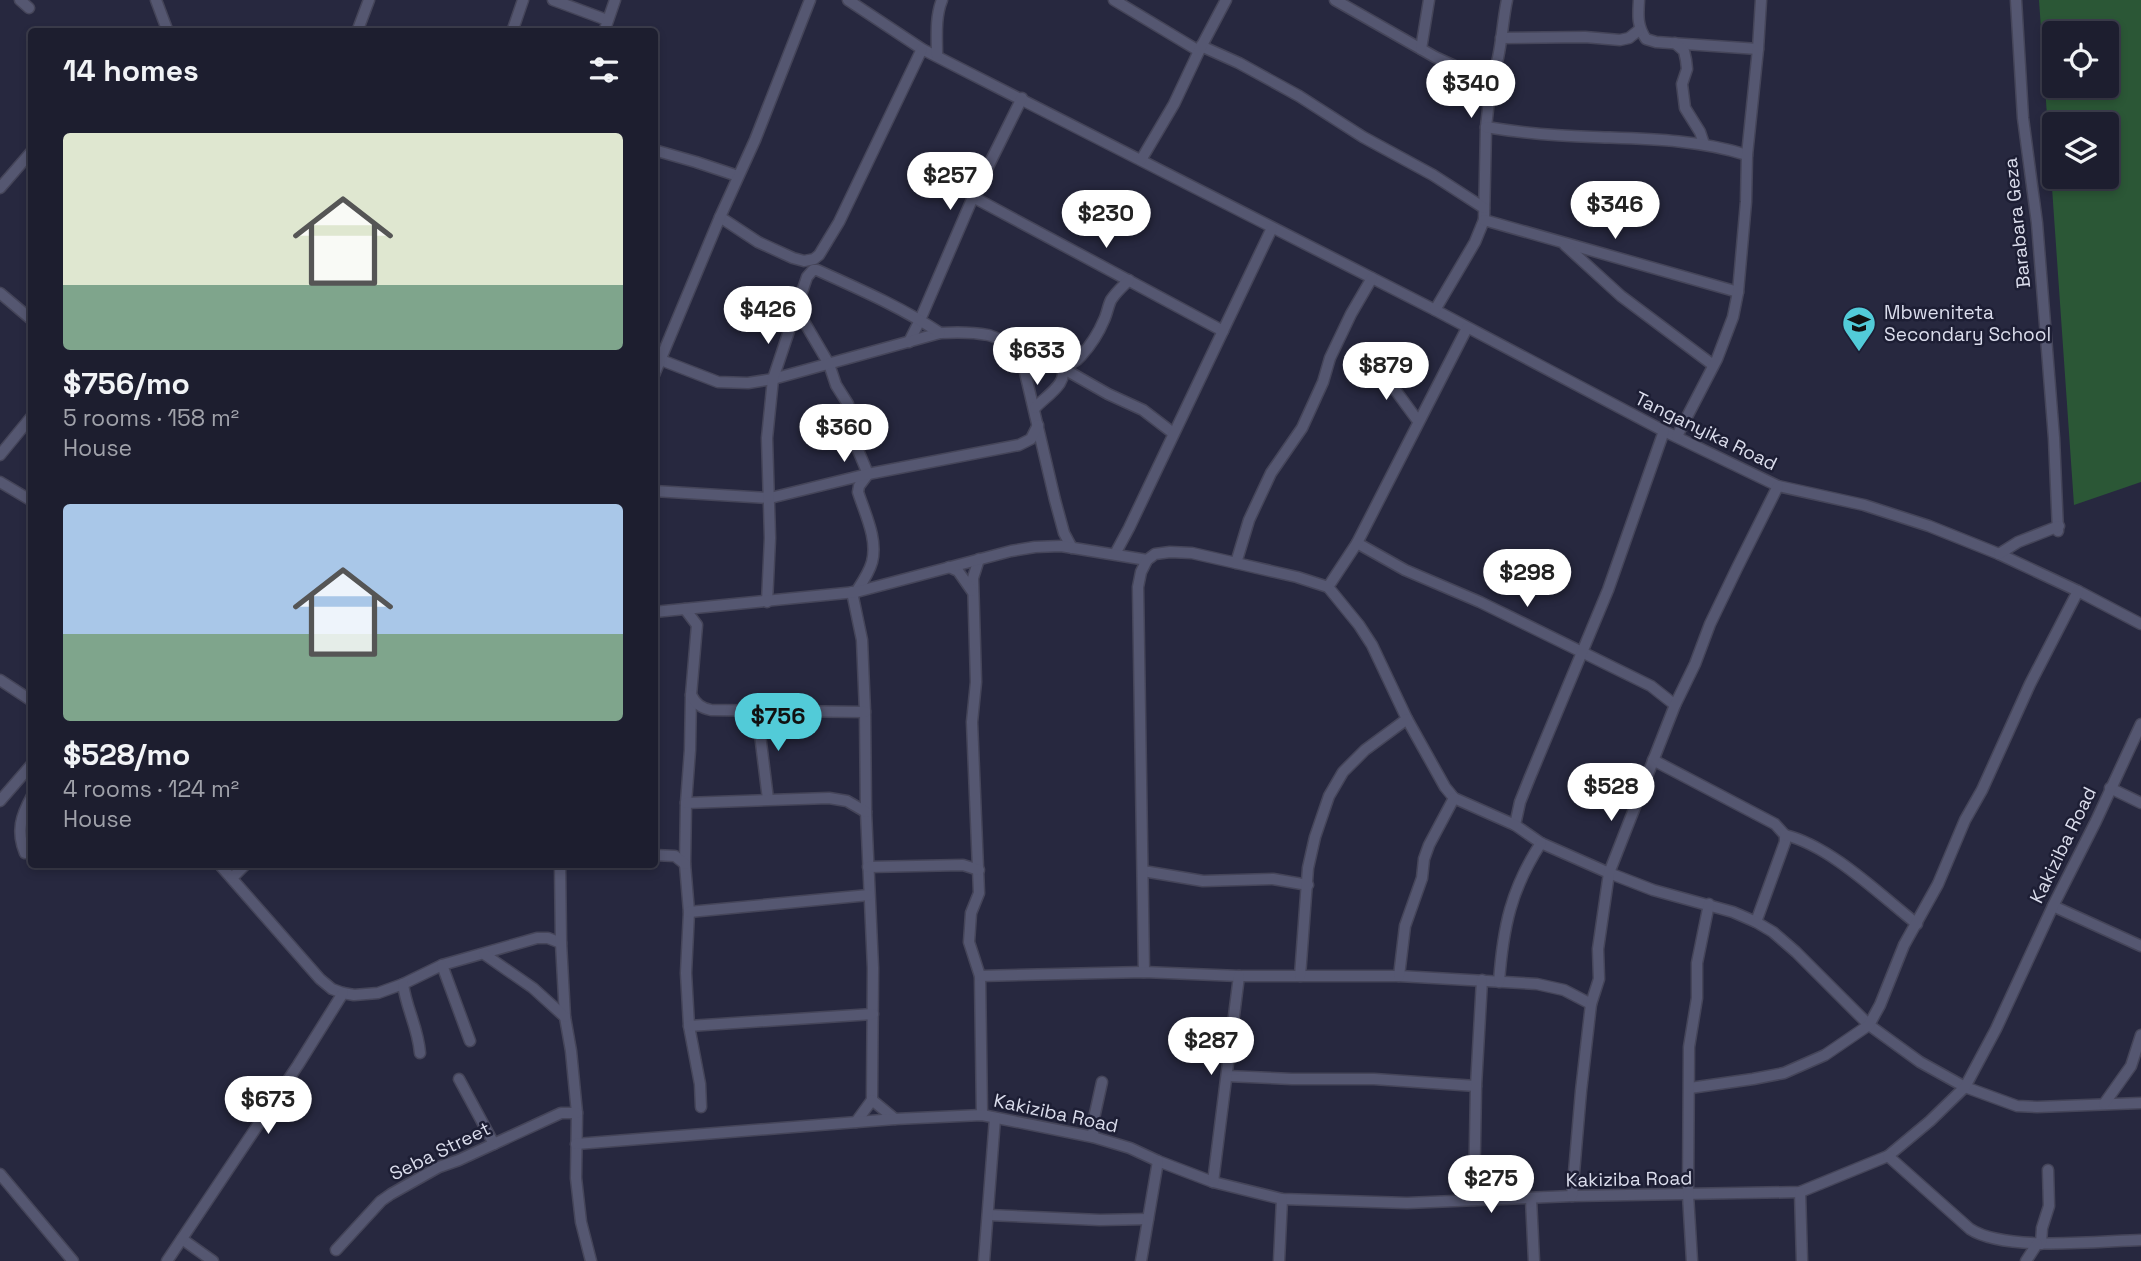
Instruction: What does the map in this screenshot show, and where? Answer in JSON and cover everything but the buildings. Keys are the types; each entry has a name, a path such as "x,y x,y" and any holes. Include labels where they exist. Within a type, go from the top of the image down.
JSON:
{"street":[{"path":"20,0 29,8"},
{"path":"156,0 166,28"},
{"path":"358,28 369,0"},
{"path":"513,28 523,0"},
{"path":"553,0 607,20"},
{"path":"605,28 615,0"},
{"path":"658,368 755,140 810,0"},
{"name":"Tanganyika Road","path":"848,0 922,49 1435,310 1664,431 1778,486 1864,505 1929,526 2000,554 2141,624"},
{"path":"937,56 937,32 942,0"},
{"path":"1114,0 1200,48 1239,63 1299,96 1484,208"},
{"path":"1141,160 1174,104 1226,0"},
{"path":"1335,0 1489,84"},
{"path":"1421,49 1429,0"},
{"path":"1435,310 1475,242 1484,220 1489,84 1498,60 1507,0"},
{"path":"1639,0 1639,30 1646,39 1758,49"},
{"path":"1677,436 1724,342 1738,292 1760,0"},
{"name":"Barabara Geza","path":"2000,554 2018,542 2059,529 2036,223 2023,118 2016,0"},
{"path":"1501,38 1585,37 1620,40 1629,38 1639,30"},
{"path":"1674,43 1684,51 1686,61 1687,69 1682,83 1685,108 1704,144"},
{"path":"720,217 758,243 793,258 804,261 819,255 839,222 922,49"},
{"path":"909,342 973,197 1022,99"},
{"path":"1486,127 1528,134 1653,138 1704,144 1747,155"},
{"path":"658,151 738,176"},
{"path":"0,188 28,157"},
{"path":"973,197 1223,331"},
{"path":"1484,220 1738,292"},
{"path":"1115,554 1272,228"},
{"path":"1561,242 1621,296 1713,365"},
{"path":"767,602 770,538 767,438 773,379 807,277 813,270 817,270 940,332"},
{"path":"1236,563 1249,520 1271,473 1302,428 1323,383 1330,358 1372,278"},
{"path":"1062,367 1080,359 1105,319 1111,300 1129,280"},
{"path":"0,293 28,317"},
{"path":"796,309 848,404 855,443 868,474"},
{"path":"1328,587 1357,543 1467,328"},
{"path":"662,360 718,382 748,383 829,365 940,332 989,335 1004,340 1020,351 1062,367 1108,394 1143,410 1173,433"},
{"path":"1020,351 1064,533 1072,548"},
{"path":"1035,408 1051,395 1063,377 1062,367"},
{"path":"1389,369 1396,391 1418,421"},
{"path":"0,455 28,421"},
{"path":"658,492 769,498 868,474 1018,445 1031,439 1038,425"},
{"path":"1515,825 1520,802 1608,590 1664,431"},
{"path":"1018,445 1033,449 1046,458"},
{"path":"856,1122 872,1100 873,968 866,812 866,712 862,640 854,592 868,572 874,550 859,492 859,486 868,474"},
{"path":"0,482 28,499"},
{"path":"1572,1196 1591,1004 1599,979 1598,949 1609,873 1710,624 1778,486"},
{"path":"1357,543 1419,577 1480,603 1651,686 1675,705"},
{"path":"658,612 854,592 1035,547 1072,548 1147,560"},
{"path":"1144,972 1138,587 1147,560 1155,554 1181,553 1297,577 1328,587 1373,645 1406,719 1454,798 1515,825 1541,843 1609,873 1653,890 1709,904 1756,922 1796,951 1869,1025 1920,1062 1965,1087 2017,1106 2141,1103"},
{"path":"979,559 972,593 976,682 972,722 979,893 971,913 969,942 980,976 982,1115"},
{"path":"949,567 958,571 972,593"},
{"path":"1690,1088 1784,1073 1825,1055 1869,1025 1904,945 1938,884 1965,820 2078,591"},
{"path":"701,1107 700,1084 689,1026 686,973 689,912 685,864 691,695 697,625 705,607"},
{"path":"685,609 697,625"},
{"path":"0,680 28,698"},
{"path":"691,695 695,703 702,708 866,712"},
{"path":"757,710 768,799"},
{"path":"1300,976 1308,868 1315,837 1334,788 1343,772 1365,750 1406,719"},
{"name":"Kakiziba Road","path":"576,1144 895,1119 982,1115 1093,1137 1130,1148 1213,1182 1282,1199 1408,1203 1572,1196 1800,1192 1888,1156 1965,1087 1996,1029 2141,724"},
{"path":"1653,760 1775,824 1785,835 1810,844 1837,860 1917,924"},
{"path":"0,801 28,769"},
{"path":"2110,788 2141,803"},
{"path":"686,803 829,798 848,800 866,812"},
{"path":"1399,976 1405,926 1422,877 1424,859 1454,798"},
{"path":"25,853 19,839 21,815 28,803"},
{"path":"1756,922 1785,842 1785,835"},
{"path":"1499,982 1503,936 1512,900 1528,863 1541,843"},
{"path":"658,855 675,856 685,864"},
{"path":"868,867 962,865 979,870"},
{"path":"223,868 320,979 342,993 378,993 442,965 537,938 561,943"},
{"path":"232,878 242,868"},
{"path":"561,868 565,1017 577,1113 576,1178 581,1222 590,1261"},
{"path":"1143,872 1203,881 1273,879 1308,885"},
{"path":"689,912 869,895"},
{"path":"1692,1261 1688,1195 1689,1047 1696,998 1697,963 1709,904"},
{"path":"2053,906 2141,946"},
{"path":"484,954 533,988 565,1017"},
{"path":"442,965 470,1041"},
{"path":"980,976 1144,972 1239,976 1399,976 1536,984 1564,990 1591,1004"},
{"path":"1213,1182 1239,976"},
{"path":"1474,1200 1476,1086 1482,981"},
{"path":"403,984 419,1034 420,1054"},
{"path":"167,1261 298,1065 342,993"},
{"path":"689,1026 873,1014"},
{"path":"2104,1104 2131,1066 2141,1034"},
{"path":"1227,1076 1374,1079 1476,1086"},
{"path":"459,1079 494,1144"},
{"path":"1093,1137 1102,1082"},
{"path":"872,1100 895,1119"},
{"name":"Seba Street","path":"336,1250 381,1201 439,1167 561,1113 577,1113"},
{"path":"984,1261 995,1118"},
{"path":"1888,1156 1974,1232 1985,1236 2039,1244 2141,1240"},
{"path":"1142,1261 1158,1161"},
{"path":"2026,1261 2039,1244 2049,1206 2048,1170"},
{"path":"0,1174 73,1261"},
{"path":"1800,1192 1802,1261"},
{"path":"1279,1261 1282,1199"},
{"path":"1531,1199 1534,1261"},
{"path":"988,1216 1148,1219"},
{"path":"183,1239 213,1261"}],"green space":[{"path":"2039,0 2141,0 2141,482 2074,505 2052,189 2119,189 2119,112 2047,112 2046,98 2119,98 2119,21 2042,21 2042,43"}],"place":[{"name":"Mbweniteta Secondary School","path":"1859,353"}]}
